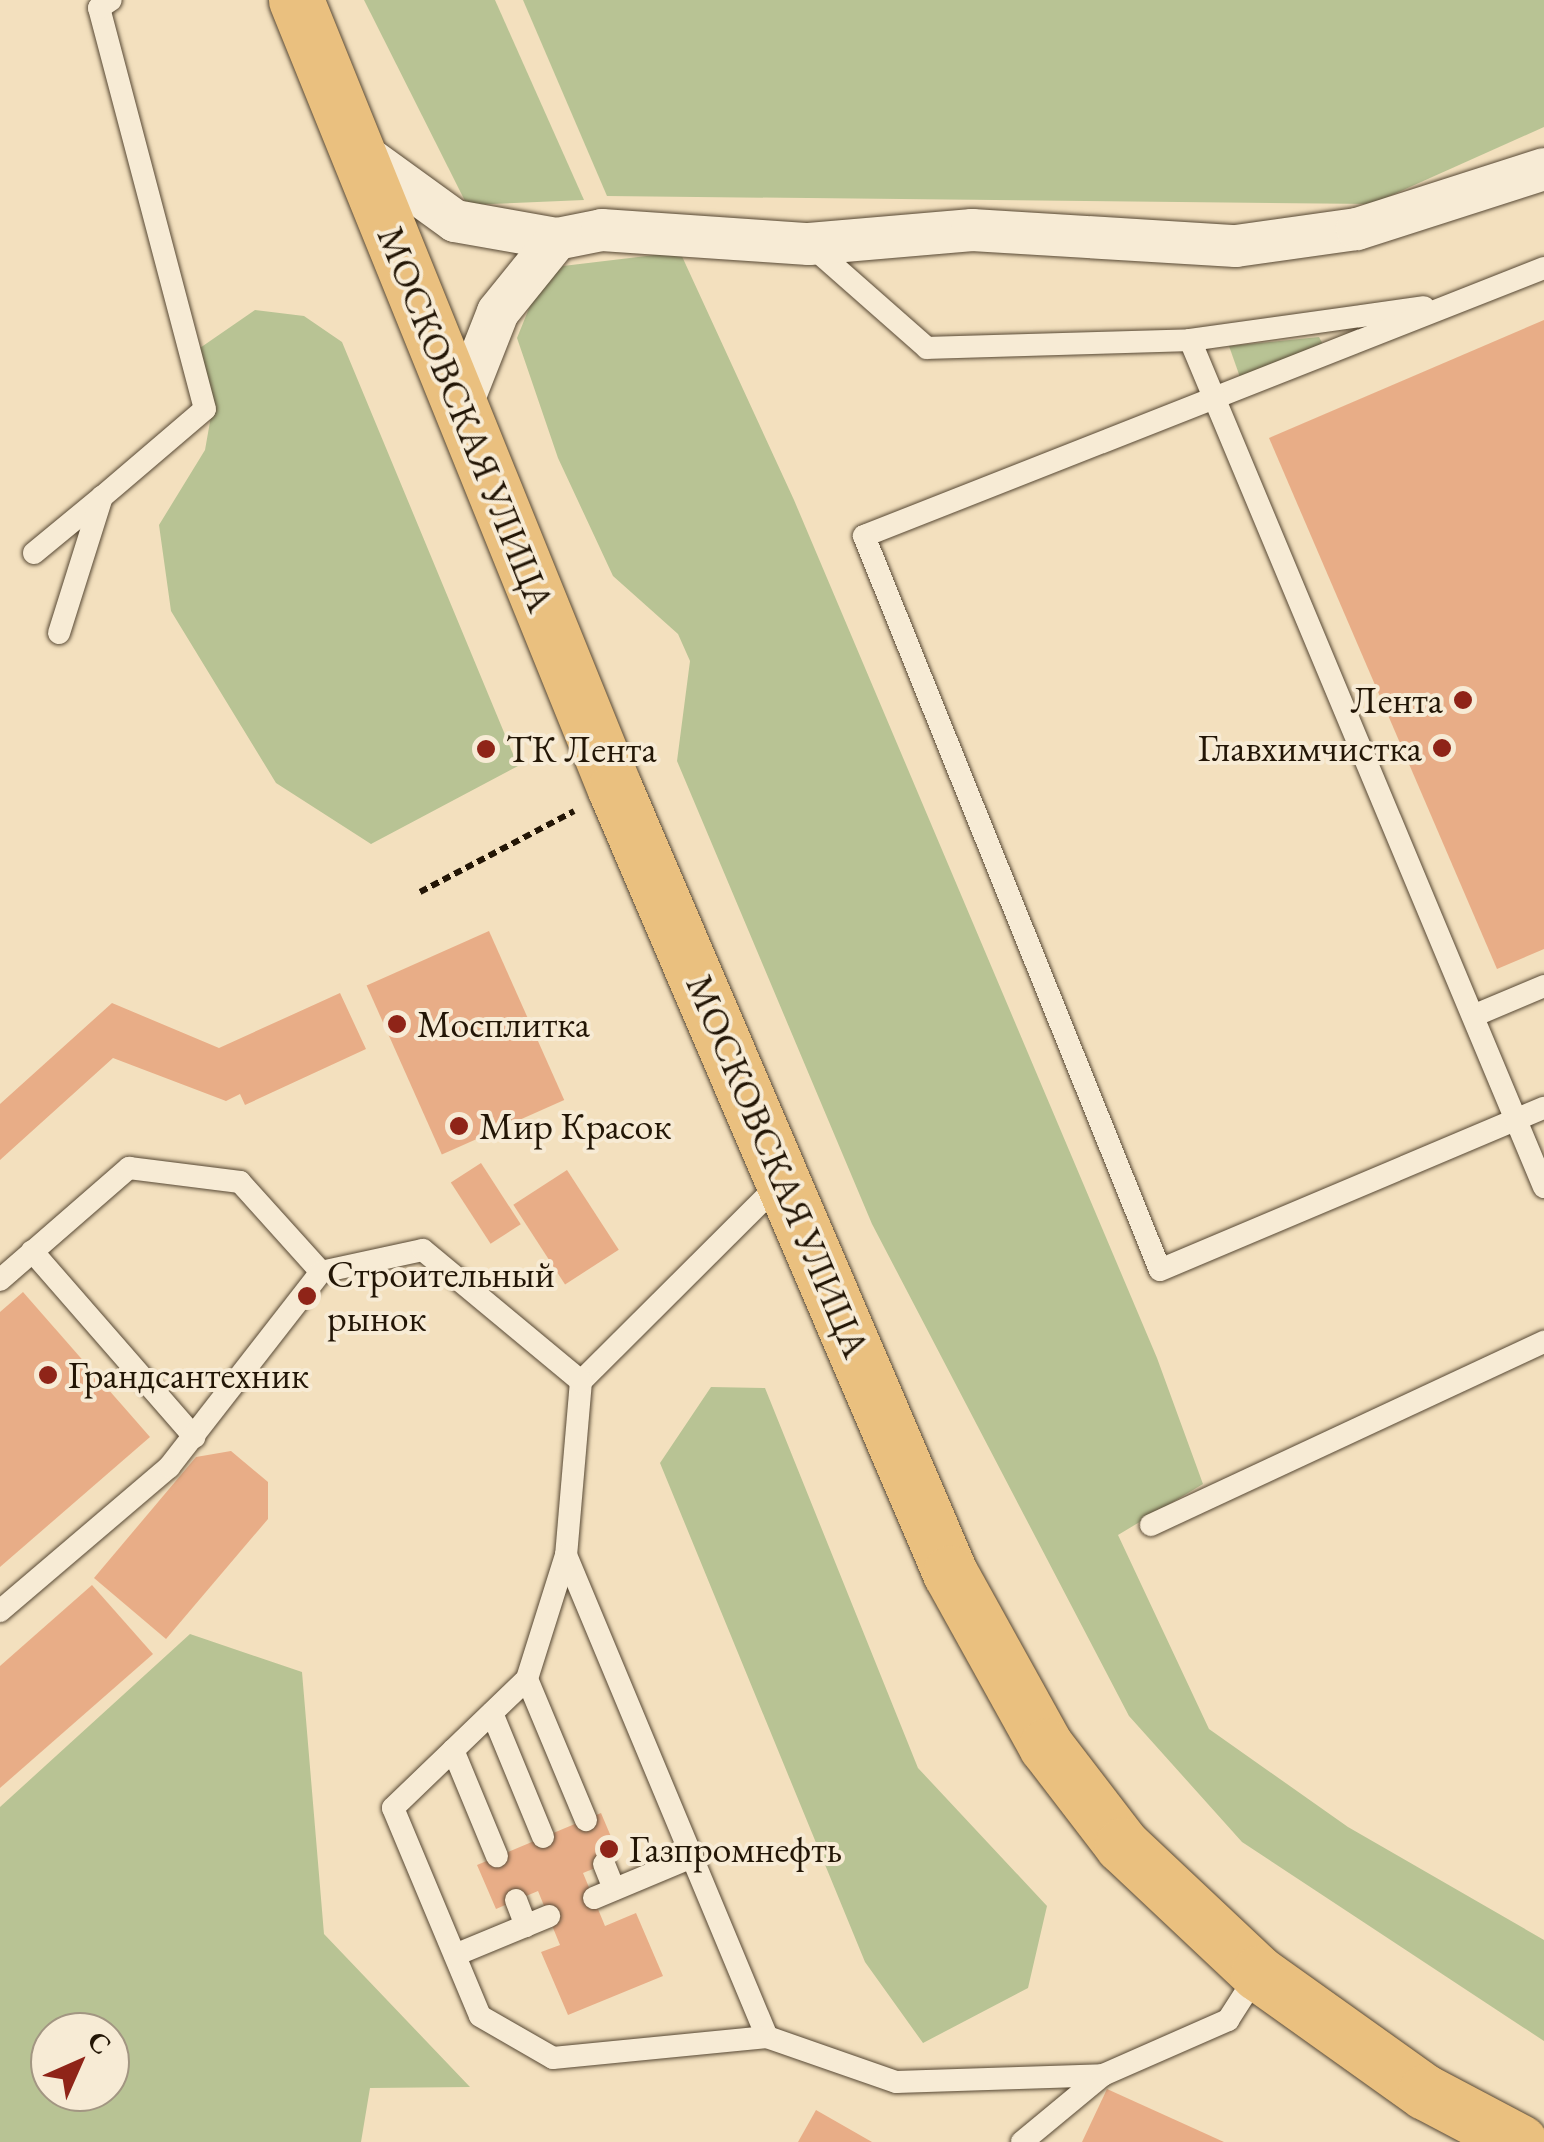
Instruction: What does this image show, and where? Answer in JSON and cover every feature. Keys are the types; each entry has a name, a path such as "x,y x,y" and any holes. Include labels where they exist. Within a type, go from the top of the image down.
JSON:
{"main road":[{"name":"МОСКОВСКАЯ УЛИЦА","path":"296,0 615,789 786,1178 950,1573 1046,1746 1122,1845 1258,1973 1426,2092 1520,2142"}],"street":[{"path":"356,150 454,221 558,238 602,230 809,244 972,230 1236,246 1358,229 1544,169"},
{"path":"460,406 498,312 558,238"}],"lane":[{"path":"34,553 205,409 99,3"},
{"path":"809,244 927,348 1190,340 1463,301"},
{"path":"1544,268 864,536 1160,1270 1544,1108"},
{"path":"1190,340 1544,1187"},
{"path":"59,633 102,497"},
{"path":"1473,1016 1544,986"},
{"path":"0,1280 129,1168 240,1182 322,1272"},
{"path":"786,1178 581,1381 566,1554 526,1679 394,1808 480,2016 553,2058 767,2037 896,2082 1103,2074"},
{"path":"0,1611 194,1437 322,1272 423,1250 581,1381"},
{"path":"32,1251 194,1437"},
{"path":"1151,1525 1544,1342"},
{"path":"566,1554 767,2037"},
{"path":"526,1679 586,1820"},
{"path":"492,1713 543,1837"},
{"path":"454,1750 497,1856"},
{"path":"604,1864 604,1894 692,1858"},
{"path":"516,1900 526,1926"},
{"path":"455,1956 549,1916"},
{"path":"1022,2142 1103,2074 1228,2020 1258,1973"}],"path":[{"path":"420,892 615,789"}],"green space":[{"path":"364,0 495,0 584,200 467,205"},
{"path":"523,0 1544,0 1544,127 1372,204 607,196"},
{"path":"680,252 794,500 1157,1358 1203,1484 1118,1535 1209,1729 1348,1827 1544,1940 1544,2041 1242,1842 1129,1716 872,1224 677,761 690,661 678,634 613,576 558,458 517,338 534,296 563,266"},
{"path":"255,310 304,316 342,342 518,766 371,844 276,783 171,611 159,525 205,450 211,416 197,350"},
{"path":"1319,337 1325,348 1241,380 1229,346"},
{"path":"711,1387 765,1388 918,1768 1047,1906 1028,1988 923,2043 865,1962 660,1463"},
{"path":"190,1634 302,1672 324,1934 470,2087 370,2088 361,2142 0,2142 0,1807"}],"building":[{"name":"Лента","path":"1544,320 1544,949 1497,969 1269,438"},
{"path":"489,931 564,1100 442,1155 367,986"},
{"path":"340,993 366,1049 245,1105 240,1094 226,1101 113,1058 0,1160 0,1104 112,1003 219,1048"},
{"path":"481,1163 521,1224 491,1244 451,1183"},
{"path":"567,1170 619,1250 565,1285 513,1205"},
{"name":"Грандсантехник","path":"23,1292 150,1437 0,1567 0,1312"},
{"path":"231,1451 268,1482 268,1519 166,1639 94,1578 196,1457"},
{"path":"92,1585 153,1654 0,1788 0,1666"},
{"path":"601,1813 620,1858 583,1873 605,1926 636,1913 663,1976 568,2015 541,1952 560,1945 538,1891 496,1909 477,1865"},
{"path":"1107,2089 1224,2142 1082,2142"},
{"path":"816,2110 872,2142 798,2142"}],"place":[{"name":"Лента","path":"1463,700"},
{"name":"Главхимчистка","path":"1442,748"},
{"name":"ТК Лента","path":"486,749"},
{"name":"Мосплитка","path":"397,1024"},
{"name":"Мир Красок","path":"459,1126"},
{"name":"Строительный рынок","path":"307,1296"},
{"name":"Грандсантехник","path":"48,1375"},
{"name":"Газпромнефть","path":"609,1849"}]}
